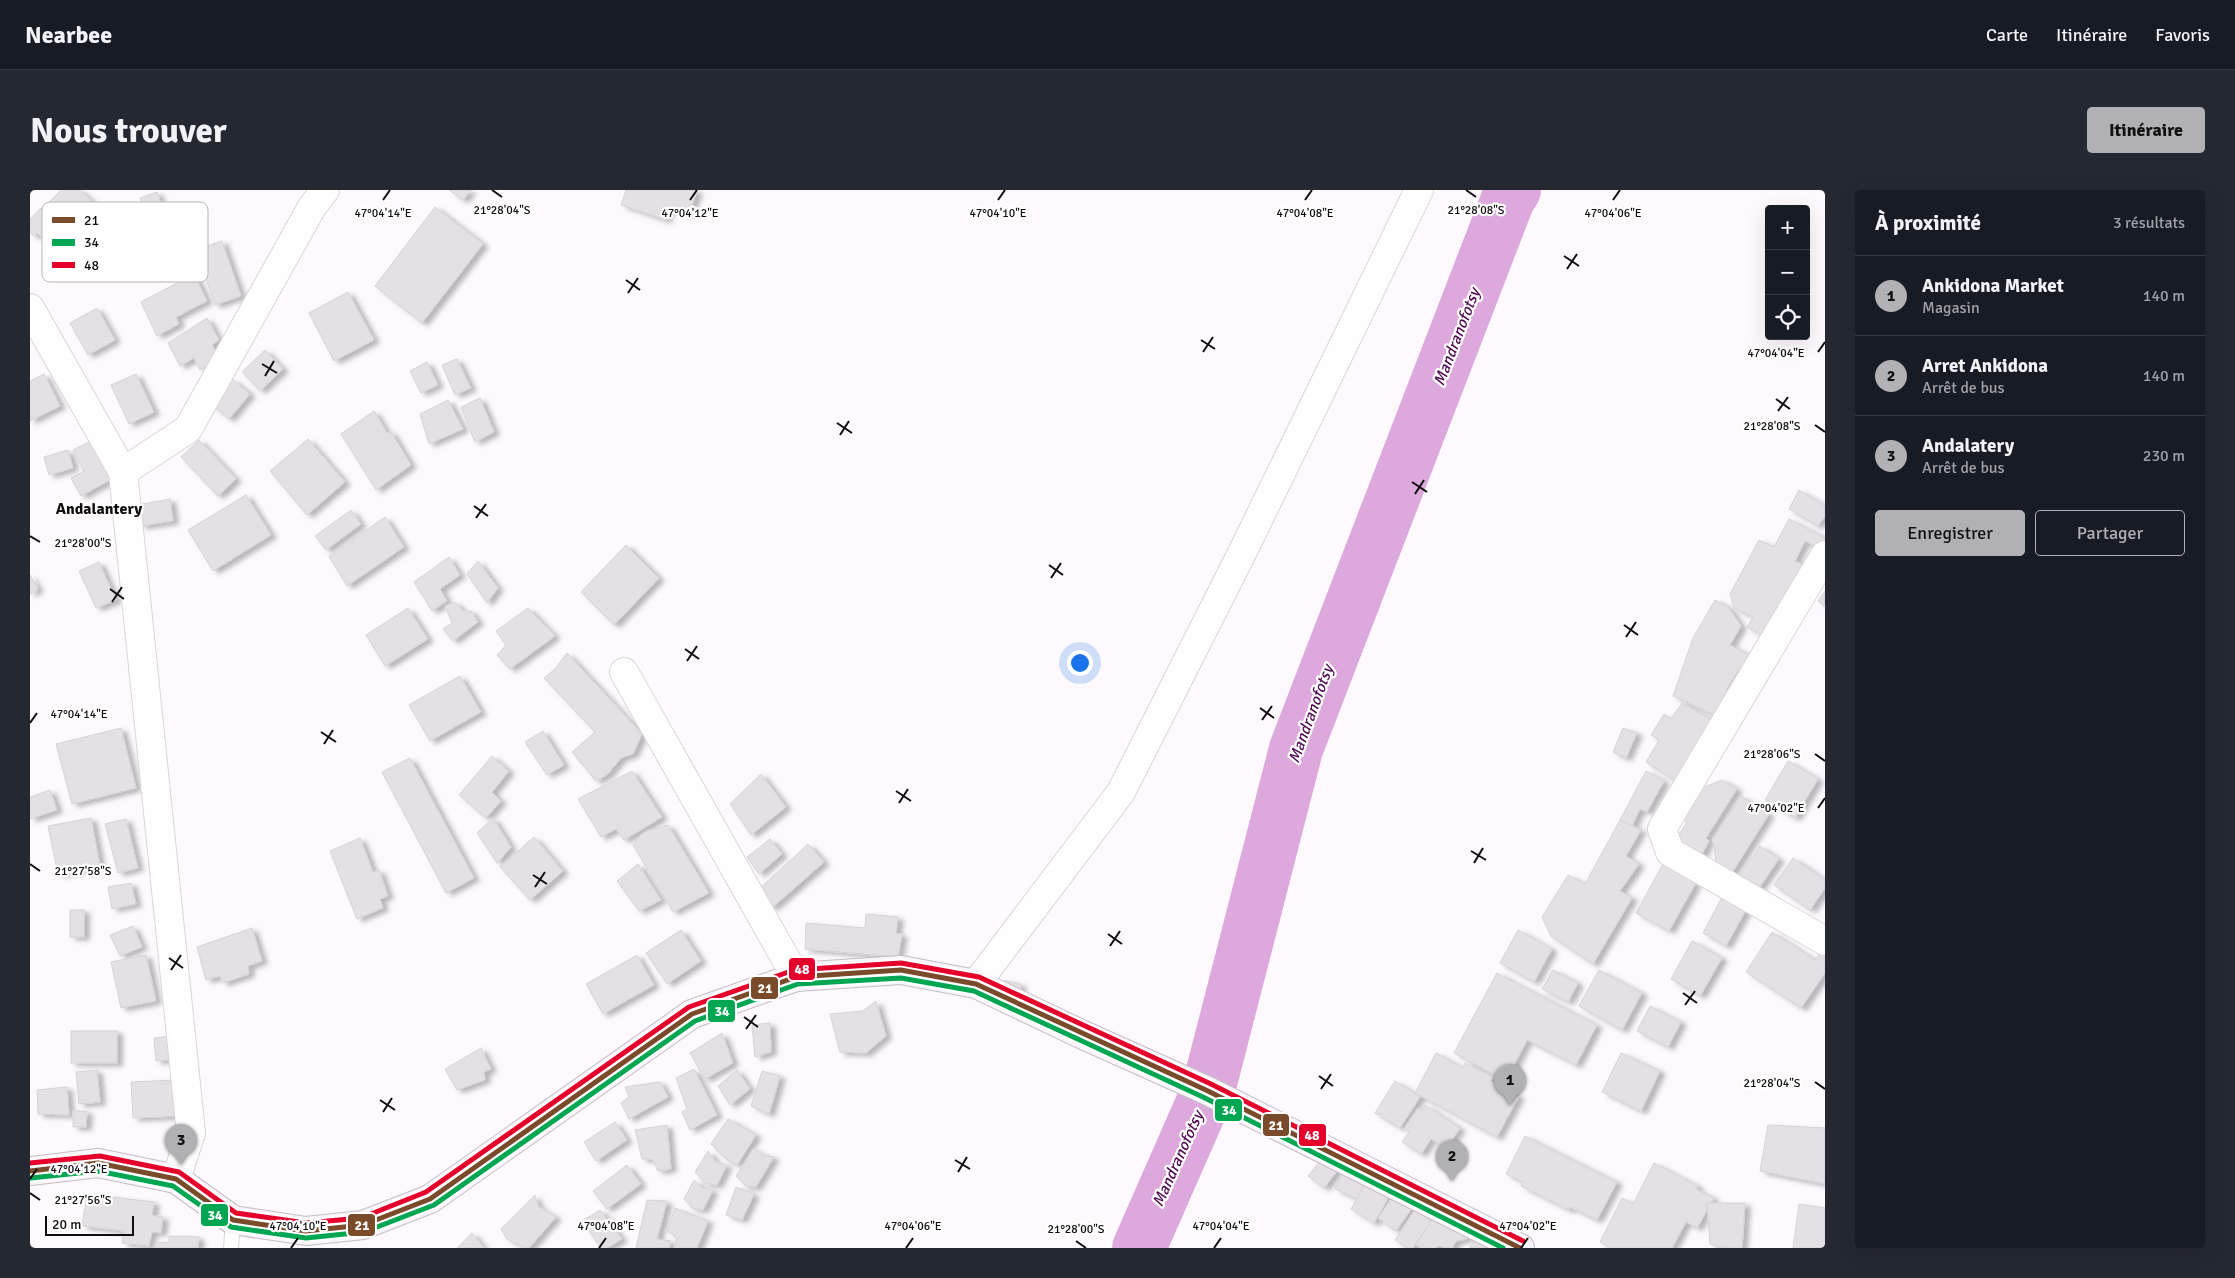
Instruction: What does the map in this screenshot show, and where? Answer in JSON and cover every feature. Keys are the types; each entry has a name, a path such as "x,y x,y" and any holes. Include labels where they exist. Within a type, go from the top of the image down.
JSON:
{"main road":[{"path":"30,1171 98,1164 176,1179 233,1220 306,1231 363,1225 430,1200 692,1014 796,977 901,970 976,984 1208,1091 1520,1248"}],"street":[{"path":"123,472 188,429 312,207 325,190"},
{"path":"976,984 1121,792 1242,553 1419,190"},
{"path":"30,308 123,472 191,1133 176,1179"},
{"path":"1825,555 1662,829 1670,852 1825,941"},
{"path":"624,672 796,977"}],"lane":[{"path":"231,1248 233,1220"}],"building":[{"path":"61,190 80,190 93,202 49,202"},
{"path":"449,190 471,190 463,200"},
{"path":"626,190 697,190 689,215 669,208 666,220 621,205"},
{"path":"157,192 160,202 141,202 140,198"},
{"path":"435,207 483,244 422,323 375,286"},
{"path":"42,209 42,238 37,233 33,236 30,233 30,219"},
{"path":"222,241 241,296 215,305 207,282 208,246"},
{"path":"179,282 198,282 207,301 176,317 179,324 157,336 141,302"},
{"path":"348,292 374,340 334,361 309,313"},
{"path":"97,308 115,340 88,355 70,323"},
{"path":"207,318 219,340 212,345 219,358 200,370 194,358 180,366 168,343"},
{"path":"265,350 283,369 260,391 242,372"},
{"path":"457,359 471,388 455,395 442,365"},
{"path":"427,362 438,385 421,393 410,371"},
{"path":"44,374 60,406 30,421 30,381"},
{"path":"136,374 154,412 129,424 111,385"},
{"path":"232,379 250,394 229,419 211,404"},
{"path":"480,398 494,432 475,442 461,407"},
{"path":"448,400 463,429 429,444 420,414"},
{"path":"374,411 387,433 391,432 411,465 376,490 341,434"},
{"path":"95,439 115,477 81,496 71,478 84,471 73,450"},
{"path":"308,439 345,482 307,515 270,471"},
{"path":"199,440 236,479 218,496 181,457"},
{"path":"68,450 73,468 49,475 44,457"},
{"path":"1799,490 1825,506 1825,516 1818,526 1789,509"},
{"path":"246,495 271,535 213,571 188,530"},
{"path":"170,499 173,521 141,526 137,505"},
{"path":"351,510 361,524 326,550 315,536"},
{"path":"385,517 404,547 347,586 329,556"},
{"path":"1789,519 1825,538 1820,548 1805,541 1795,561 1807,567 1764,636 1747,627 1753,617 1734,608 1730,594 1759,540 1774,547"},
{"path":"626,545 659,578 614,625 581,592"},
{"path":"449,557 460,575 440,589 447,601 432,611 414,582"},
{"path":"478,561 498,588 487,603 467,574"},
{"path":"99,562 116,600 96,608 79,571"},
{"path":"30,575 38,589 30,594"},
{"path":"1825,591 1825,606 1818,601"},
{"path":"1715,600 1728,607 1741,626 1730,645 1755,658 1746,675 1738,671 1726,690 1733,694 1722,718 1673,696 1693,638"},
{"path":"455,602 463,611 471,611 478,622 453,641 443,629 452,623 445,606"},
{"path":"408,608 428,639 385,666 366,635"},
{"path":"528,608 555,636 510,669 497,655 506,645 496,631"},
{"path":"567,653 642,734 633,754 621,758 607,775 596,781 572,752 595,732 544,678 555,669"},
{"path":"460,676 481,712 430,741 409,705"},
{"path":"1682,703 1716,723 1679,783 1646,762 1659,740 1651,735 1664,714 1671,719"},
{"path":"121,728 136,788 72,804 56,744"},
{"path":"1623,728 1637,733 1626,758 1613,752"},
{"path":"543,731 564,765 547,775 525,742"},
{"path":"492,756 509,771 492,792 501,801 486,818 459,795"},
{"path":"410,758 474,878 446,893 382,772"},
{"path":"1788,761 1818,779 1795,818 1765,800"},
{"path":"632,771 662,817 624,840 616,829 601,837 578,799"},
{"path":"1646,771 1664,781 1647,812 1640,809 1632,826 1620,820"},
{"path":"761,774 786,807 751,835 730,804"},
{"path":"1722,780 1737,789 1706,838 1709,841 1700,858 1674,843 1687,822 1681,817 1697,790"},
{"path":"50,790 57,810 30,819 30,797"},
{"path":"1741,796 1769,814 1730,876 1717,870 1713,839"},
{"path":"91,818 100,866 58,874 48,826"},
{"path":"493,818 511,847 497,863 477,833"},
{"path":"126,819 138,868 118,873 105,824"},
{"path":"1620,820 1641,830 1626,856 1639,864 1620,891 1632,898 1593,964 1551,936 1542,917 1568,875 1585,884"},
{"path":"668,825 709,893 673,912 633,845 644,832"},
{"path":"534,837 563,871 530,900 500,867"},
{"path":"360,838 373,872 379,870 388,896 380,899 383,908 357,919 330,851"},
{"path":"770,839 782,854 759,874 747,857"},
{"path":"808,844 824,862 772,908 757,891"},
{"path":"1760,846 1779,859 1755,894 1736,881"},
{"path":"1793,858 1825,880 1825,888 1810,910 1774,885"},
{"path":"638,864 661,900 639,911 617,881"},
{"path":"1663,864 1696,883 1669,931 1636,913"},
{"path":"131,883 136,904 112,909 108,887"},
{"path":"1722,897 1746,910 1726,946 1703,933"},
{"path":"70,910 84,910 84,937 70,937"},
{"path":"866,914 898,917 896,934 902,934 898,957 805,949 806,923 865,928"},
{"path":"133,926 142,947 120,956 110,935"},
{"path":"252,928 262,961 248,966 249,974 223,983 220,976 206,980 197,947"},
{"path":"681,930 701,961 667,984 646,953"},
{"path":"1518,930 1552,949 1534,982 1500,963"},
{"path":"1772,932 1815,960 1822,950 1825,951 1825,973 1801,1008 1746,972"},
{"path":"1692,941 1722,958 1700,996 1671,979"},
{"path":"146,955 156,1001 121,1008 111,962"},
{"path":"637,955 654,985 603,1014 586,984"},
{"path":"1553,970 1578,983 1568,1002 1542,989"},
{"path":"1599,970 1642,993 1622,1030 1579,1006"},
{"path":"1497,973 1597,1025 1576,1065 1527,1040 1506,1081 1454,1053"},
{"path":"1005,980 1022,985 1018,992 1002,986"},
{"path":"876,1001 886,1036 866,1053 840,1052 830,1014 863,1011"},
{"path":"1650,1006 1681,1022 1668,1047 1637,1031"},
{"path":"770,1023 771,1052 755,1057 752,1025"},
{"path":"71,1031 117,1031 117,1063 71,1063"},
{"path":"722,1033 733,1063 705,1079 690,1053"},
{"path":"173,1036 175,1059 156,1061 154,1038"},
{"path":"481,1048 491,1069 484,1072 485,1080 457,1090 445,1069"},
{"path":"1436,1053 1463,1068 1465,1063 1493,1077 1491,1081 1519,1096 1497,1137 1415,1093"},
{"path":"1621,1053 1660,1071 1641,1111 1602,1092"},
{"path":"694,1069 717,1115 690,1130 682,1112 687,1109 676,1078"},
{"path":"97,1070 100,1102 79,1104 76,1072"},
{"path":"737,1070 750,1089 730,1105 718,1086"},
{"path":"762,1071 780,1076 769,1114 751,1106"},
{"path":"176,1080 178,1116 133,1118 131,1082"},
{"path":"1395,1081 1420,1097 1400,1128 1375,1113"},
{"path":"660,1082 668,1097 629,1119 621,1103 629,1097 625,1087"},
{"path":"67,1087 69,1115 38,1114 37,1090"},
{"path":"1425,1105 1460,1128 1446,1149 1431,1139 1421,1154 1402,1142 1409,1132 1404,1129 1418,1108 1422,1111"},
{"path":"73,1111 87,1111 86,1127 73,1127"},
{"path":"728,1119 756,1135 737,1165 725,1158 711,1144"},
{"path":"615,1122 627,1140 596,1161 584,1142"},
{"path":"667,1125 671,1169 658,1171 652,1159 642,1159 635,1130"},
{"path":"1768,1125 1825,1128 1825,1184 1760,1171"},
{"path":"1525,1136 1617,1182 1597,1220 1570,1207 1569,1210 1521,1186 1523,1182 1506,1174"},
{"path":"754,1148 761,1154 774,1157 756,1187 746,1186 736,1176"},
{"path":"708,1151 716,1162 727,1165 717,1185 705,1183 695,1172"},
{"path":"1325,1155 1340,1167 1324,1188 1308,1176"},
{"path":"1654,1163 1698,1186 1696,1189 1714,1198 1697,1228 1686,1222 1672,1248 1611,1248 1600,1242 1622,1198 1633,1204"},
{"path":"627,1165 641,1184 607,1209 593,1191"},
{"path":"1346,1165 1368,1175 1357,1199 1335,1189"},
{"path":"1369,1177 1392,1191 1374,1223 1351,1209"},
{"path":"694,1180 703,1188 713,1190 703,1210 692,1208 684,1199"},
{"path":"736,1187 754,1194 742,1220 726,1215"},
{"path":"1396,1192 1414,1205 1396,1231 1378,1218"},
{"path":"87,1194 154,1202 152,1215 163,1217 161,1233 152,1232 149,1246 122,1243 124,1231 82,1226"},
{"path":"535,1195 538,1206 556,1217 529,1248 525,1248 507,1239 501,1229"},
{"path":"647,1200 667,1201 657,1239 671,1241 669,1248 636,1248"},
{"path":"1707,1203 1745,1203 1742,1248 1726,1248 1710,1244"},
{"path":"1799,1204 1825,1208 1825,1248 1793,1248"},
{"path":"675,1208 708,1221 697,1248 675,1248 677,1237 667,1231"},
{"path":"1437,1208 1464,1226 1467,1239 1456,1241 1452,1248 1438,1246 1436,1248 1421,1248 1415,1244"},
{"path":"600,1210 622,1239 607,1248 601,1248 582,1221"},
{"path":"1415,1210 1431,1221 1413,1248 1407,1248 1395,1240"},
{"path":"472,1233 484,1248 457,1248"},
{"path":"169,1236 199,1237 198,1248 155,1248 156,1242 169,1243"},
{"path":"1474,1240 1488,1248 1469,1248"}],"waterway":[{"name":"Mandranofotsy","path":"1139,1248 1208,1091 1296,749 1508,199 1514,190"}],"transit line":[{"name":"48","path":"30,1163 100,1156 179,1172 236,1213 306,1223 361,1218 426,1192 689,1007 794,970 901,963 979,977 1211,1084 1523,1241"},
{"name":"21","path":"30,1171 98,1163 176,1179 233,1220 306,1231 363,1225 430,1199 692,1014 796,977 901,970 976,984 1208,1091 1520,1248"},
{"name":"34","path":"31,1178 98,1171 173,1186 231,1227 306,1238 364,1232 434,1205 695,1021 798,984 901,978 974,991 1205,1098 1503,1248"}],"place":[{"name":"Ankidona Market","path":"1510,1105"},
{"name":"Andalatery","path":"181,1165"},
{"name":"Arret Ankidona","path":"1452,1181"}],"district":[{"name":"Andalantery","path":"99,509"}]}
